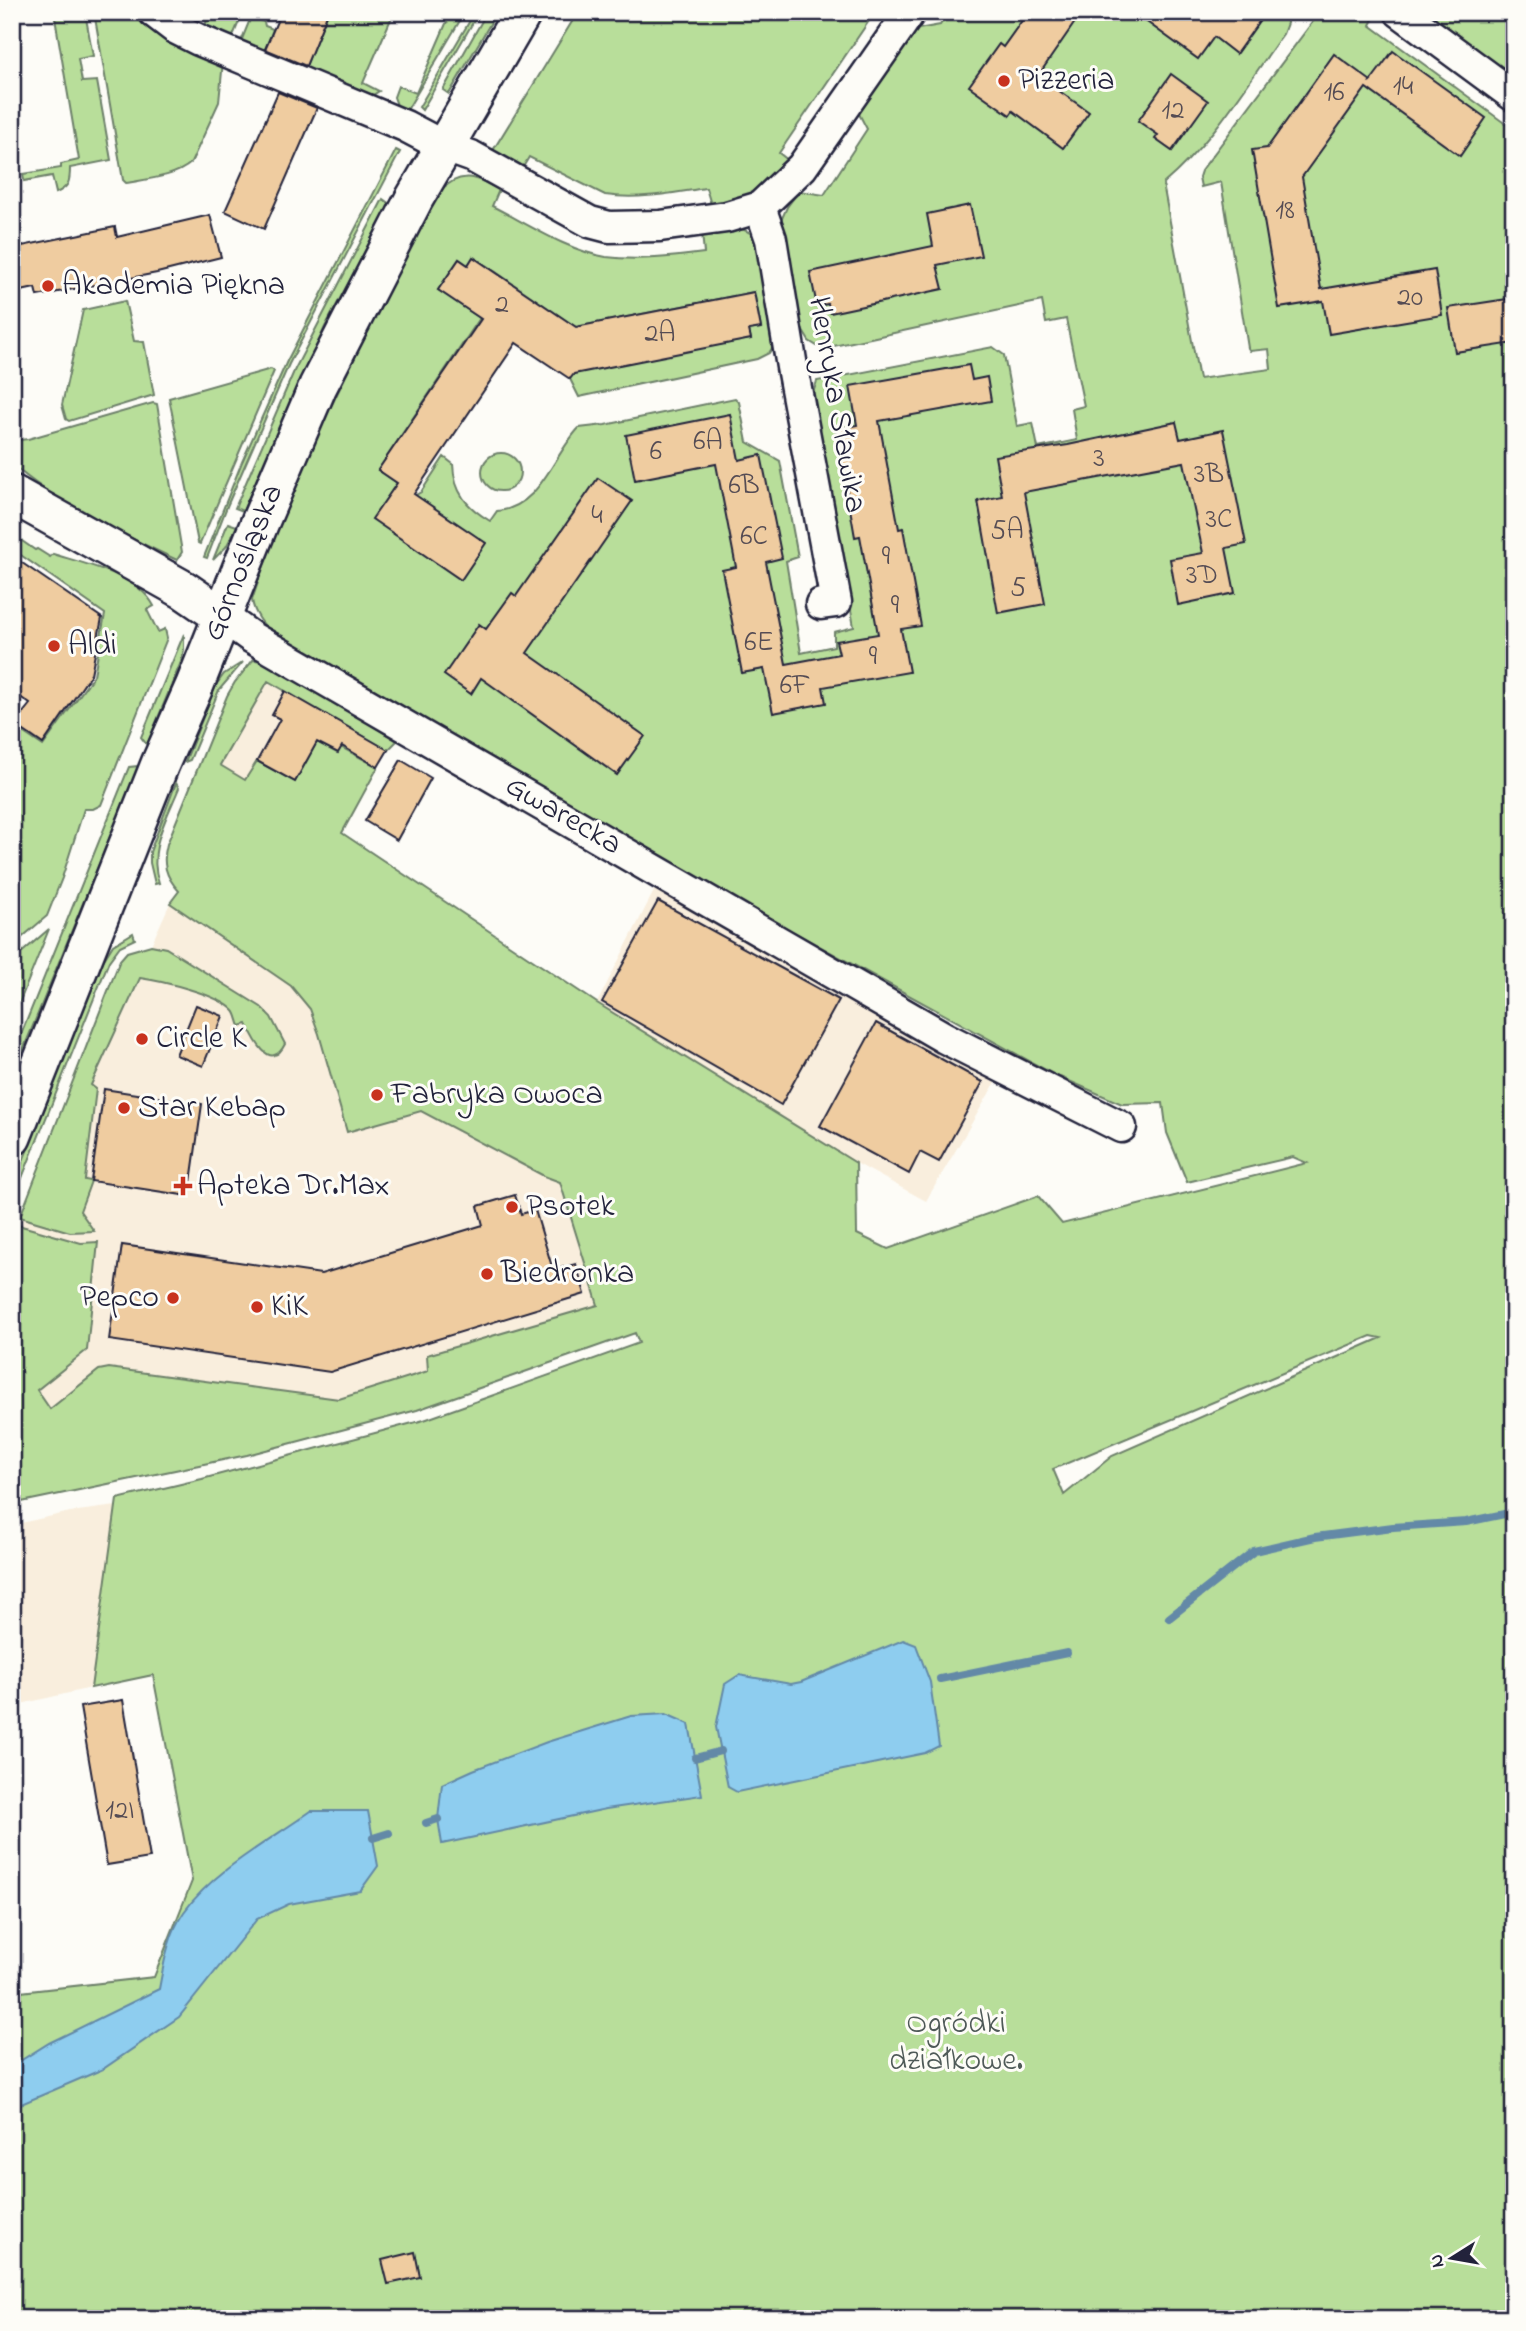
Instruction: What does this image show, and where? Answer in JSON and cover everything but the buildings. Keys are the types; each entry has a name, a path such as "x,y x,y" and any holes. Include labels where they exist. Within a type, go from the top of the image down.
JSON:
{"street":[{"path":"154,12 175,28 199,40 471,156 590,222 609,227 660,226 701,221 760,207 802,167 910,12"},
{"name":"Górnośląska","path":"12,1136 156,775 318,386 398,228 443,146 523,12"},
{"path":"1400,12 1514,96"},
{"name":"Henryka Sławika","path":"760,207 771,239 836,602 821,604"},
{"name":"Gwarecka","path":"12,494 184,590 251,637 945,1038 1121,1127"}],"shaded area":[{"path":"268,680 388,750 342,833 328,847 220,765"},
{"path":"656,887 997,1080 926,1201 856,1163 597,1003"},
{"path":"179,891 587,1168 636,1333 417,1410 247,1455 12,1504 12,1235 120,960 127,952 151,945 170,903"},
{"path":"116,1506 91,1688 12,1706 12,1525 70,1512"}],"green space":[{"path":"94,12 139,12 149,24 223,61 219,102 191,163 184,168 152,179 126,183 123,180"},
{"path":"208,12 243,12 231,41 205,29"},
{"path":"328,12 394,12 363,83 379,91 370,97 240,44 251,17 273,29 266,48 306,66"},
{"path":"451,12 465,12 407,110 398,108 394,97 398,86 416,93"},
{"path":"475,12 479,12 422,110 419,107"},
{"path":"487,12 497,12 449,94 443,90"},
{"path":"578,12 875,12 779,153 794,165 754,196 712,208 706,188 643,196 605,195 529,157 519,174 489,157"},
{"name":"Ogródki działkowe.","path":"949,12 1286,12 1287,23 1283,34 1242,93 1213,132 1163,184 1199,379 1271,369 1269,349 1250,351 1248,348 1221,182 1201,187 1199,177 1320,12 1377,12 1370,25 1514,130 1509,143 1514,147 1514,2319 12,2319 12,1993 154,1977 192,1881 153,1675 91,1688 117,1499 424,1420 639,1343 635,1333 417,1410 247,1455 12,1504 12,1235 18,1225 81,1243 98,1242 87,1350 37,1390 50,1409 99,1370 109,1368 339,1399 428,1371 427,1355 598,1305 560,1182 421,1111 347,1132 310,1009 291,986 170,903 179,891 166,869 167,844 227,696 253,660 267,661 397,741 388,750 268,681 220,765 245,780 257,761 295,782 317,742 337,753 341,747 378,767 342,833 597,1003 856,1163 857,1234 888,1249 1038,1196 1062,1224 1307,1163 1293,1157 1187,1182 1167,1133 1163,1103 1122,1104 1053,1074 788,929 272,634 259,618 253,605 252,600 291,495 362,342 439,192 454,180 468,178 482,181 499,190 492,206 562,243 606,257 643,259 704,253 702,233 732,228 752,234 758,240 774,345 769,353 757,359 579,397 570,379 576,371 751,339 749,330 761,328 754,292 576,327 474,257 468,265 459,259 438,290 480,318 378,470 397,483 373,519 421,492 444,457 453,464 456,483 463,498 490,521 497,511 512,508 535,491 579,428 735,398 739,402 747,442 780,461 798,557 786,561 801,653 834,646 834,632 854,627 813,393 817,381 993,347 1004,355 1017,426 1033,423 1038,448 1077,440 1072,409 1084,406 1066,319 1046,323 1042,301 829,347 817,346 809,341 798,323 779,225 787,207 799,191 824,195 867,129 857,110 913,30 940,25","holes":["1371,1336 1381,1338 1112,1456 1064,1495 1053,1469"]},
{"path":"1423,12 1514,12 1514,78"},
{"path":"79,15 86,18 93,56 78,59 82,82 97,81 111,160 70,168 68,184 56,193 52,176 24,181 23,174 61,168 61,164 79,160 55,18"},
{"path":"396,150 400,152 289,364 207,558 204,557 287,361"},
{"path":"383,199 390,204 325,327 243,511 235,508 295,369"},
{"path":"125,301 134,341 144,342 154,395 69,421 62,405 83,310"},
{"path":"271,369 274,371 200,544 169,398"},
{"path":"157,404 182,552 177,560 69,505 12,464 12,441 28,439"},
{"path":"501,453 514,459 520,472 514,485 501,491 488,485 482,472 488,459"},
{"path":"228,523 237,526 226,547 213,560"},
{"path":"12,534 50,557 53,554 110,572 136,586 154,606 147,610 158,632 165,629 167,638 101,805 84,809 47,916 12,946 12,725 43,746 94,675 105,614 15,551 17,548 12,545"},
{"path":"184,634 181,662 147,745 141,737"},
{"path":"243,662 219,690 190,760 185,762 216,685 224,674"},
{"path":"139,766 19,1060 12,1057 129,767"},
{"path":"176,783 179,788 157,846 155,858 159,883 155,884 150,852"},
{"path":"49,929 12,1021 12,961"},
{"path":"133,933 135,939 120,946 109,961 18,1188 13,1186 103,961 113,945"},
{"path":"151,945 166,948 261,1007 271,1017 285,1044 274,1055 268,1054 258,1044 247,1024 240,1026 235,1012 227,1005 189,989 140,978 91,1085 96,1089 85,1180 91,1181 80,1211 94,1231 70,1232 20,1217 120,960 127,952"}],"water":[{"path":"903,1640 916,1645 930,1682 939,1746 925,1753 737,1792 728,1787 716,1727 725,1684 739,1675 791,1684 801,1682"},
{"path":"666,1714 689,1724 702,1795 606,1809 442,1844 438,1819 442,1784 547,1742 631,1716"},
{"path":"311,1811 368,1811 378,1866 360,1891 289,1904 257,1919 179,2017 103,2069 12,2108 12,2066 49,2043 159,1989 167,1949 174,1930 196,1897 226,1869"}],"waterway":[{"path":"1169,1618 1254,1551 1315,1537 1393,1527 1466,1522 1514,1512"},
{"path":"940,1679 1067,1653"},
{"path":"695,1758 721,1751"},
{"path":"426,1823 438,1819"},
{"path":"373,1838 389,1833"}],"place":[{"name":"Pizzeria","path":"1004,81"},
{"name":"Akademia Piękna","path":"48,286"},
{"name":"Aldi","path":"54,646"},
{"name":"Circle K","path":"142,1039"},
{"name":"Fabryka Owoca","path":"377,1095"},
{"name":"Star Kebap","path":"124,1108"},
{"name":"Apteka Dr.Max","path":"183,1186"},
{"name":"Psotek","path":"512,1207"},
{"name":"Biedronka","path":"487,1274"},
{"name":"Pepco","path":"173,1298"},
{"name":"KiK","path":"257,1307"}]}
